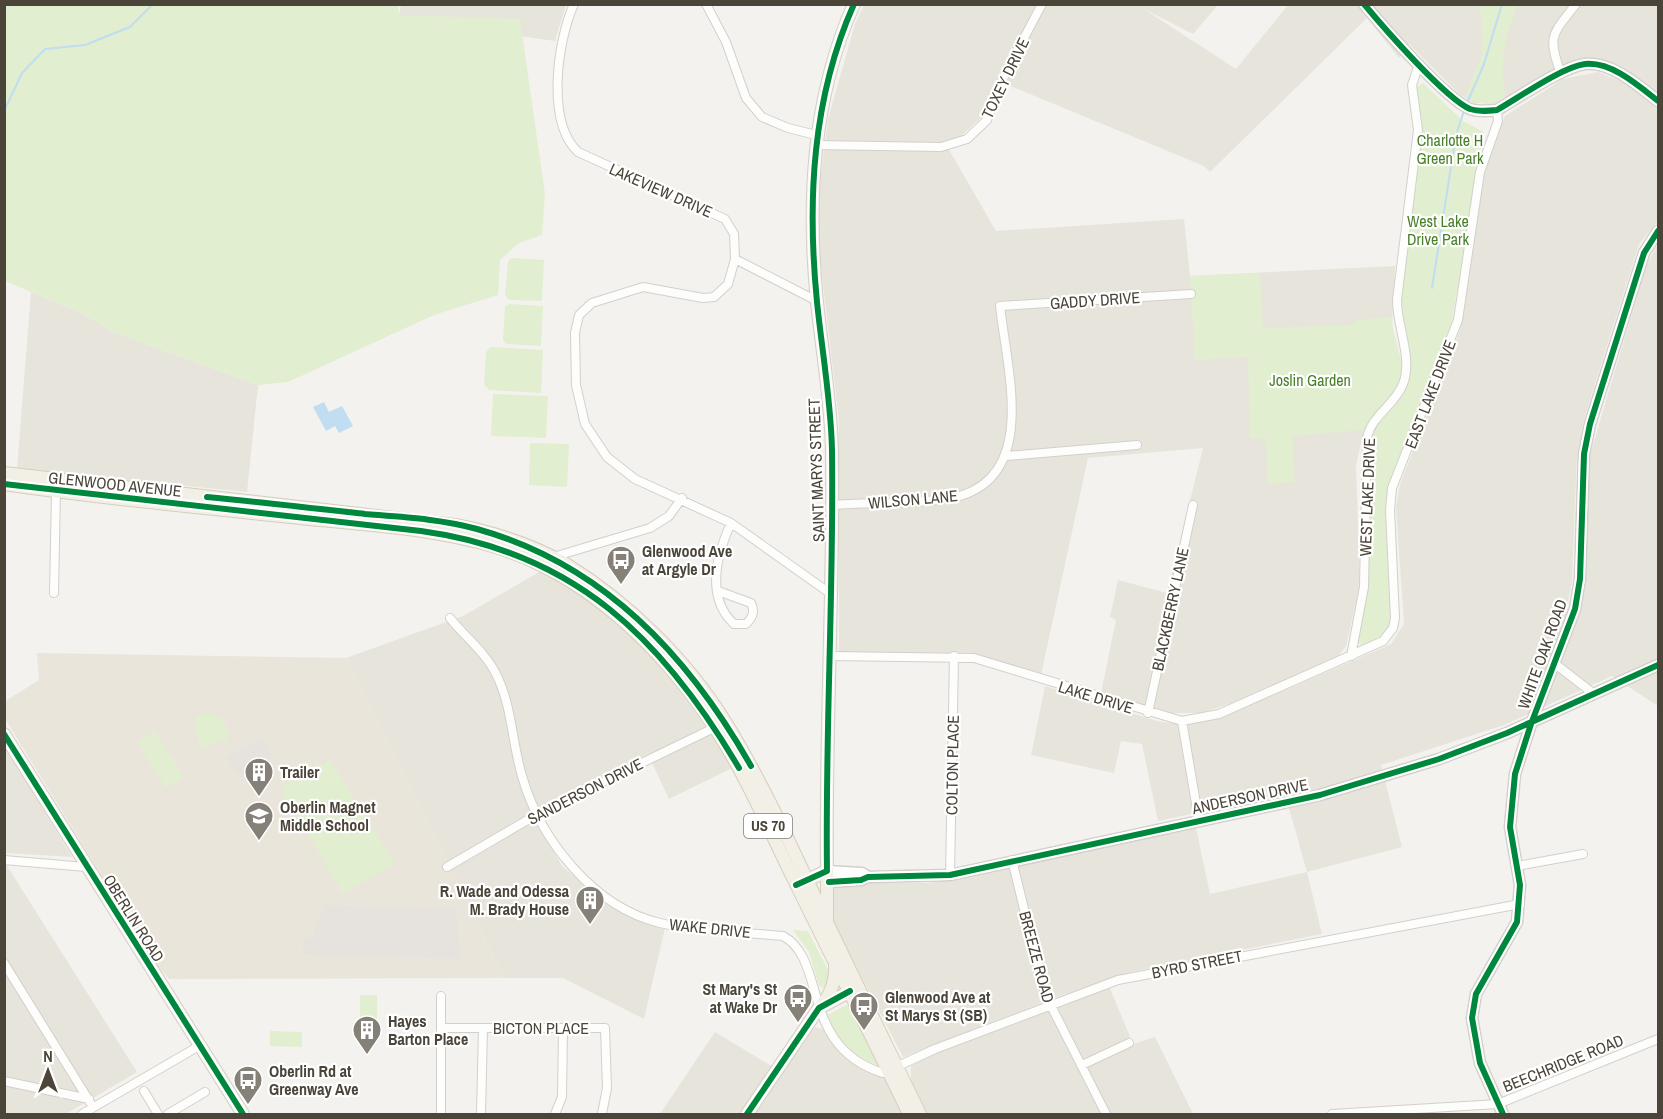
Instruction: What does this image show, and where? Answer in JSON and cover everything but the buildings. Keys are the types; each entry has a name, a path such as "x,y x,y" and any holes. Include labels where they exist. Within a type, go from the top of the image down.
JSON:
{"main road":[{"name":"SAINT MARYS STREET","path":"828,877 832,447 811,222 816,140 835,55 854,4"},
{"name":"GLENWOOD AVENUE","path":"4,473 420,519 476,529 596,584 667,649 701,688 739,768 804,888 835,961 854,989"},
{"name":"GLENWOOD AVENUE","path":"4,484 446,534 548,561"},
{"name":"OBERLIN ROAD","path":"4,734 243,1114"},
{"path":"804,888 828,877 827,922"},
{"name":"GLENWOOD AVENUE","path":"804,888 827,922 854,989 893,1071 909,1114"},
{"path":"747,1114 826,999 834,983 835,961"},
{"path":"819,1008 854,989"},
{"name":"GLENWOOD AVENUE","path":"893,1071 920,1114"}],"street":[{"name":"LAKEVIEW DRIVE","path":"574,4 564,27 558,76 562,129 567,142 578,152 725,219 734,234 735,259 728,284 714,297 703,298 643,287 592,303 579,315 575,333 576,385 585,424 607,457 635,479 682,498 730,523 831,594"},
{"name":"TOXEY DRIVE","path":"706,4 726,42 746,98 762,117 816,140 940,147 967,139 987,120 1005,74 1042,4"},
{"path":"1365,4 1419,64 1469,108 1497,110 1561,74 1585,64 1605,67 1634,82 1659,101"},
{"path":"1561,74 1552,41 1556,29 1576,4"},
{"name":"WEST LAKE DRIVE","path":"1351,656 1364,587 1366,438 1370,428 1400,390 1406,375 1406,358 1397,317 1397,300 1418,130 1412,85 1419,64"},
{"name":"EAST LAKE DRIVE","path":"1351,656 1383,641 1393,628 1395,603 1390,510 1392,488 1458,320 1480,172 1498,121 1497,110"},
{"name":"WHITE OAK ROAD","path":"1503,1114 1480,1063 1472,1018 1476,994 1507,944 1517,922 1520,904 1517,866 1510,826 1511,796 1531,724 1575,609 1580,579 1584,454 1590,424 1644,254 1659,231"},
{"path":"735,259 817,301"},
{"name":"GADDY DRIVE","path":"1000,306 1191,294"},
{"name":"WILSON LANE","path":"832,505 950,498 987,484 1000,470 1007,456 1010,435 1010,394 1000,306"},
{"path":"1007,456 1137,445"},
{"path":"54,593 56,491"},
{"path":"548,561 650,528 669,516 682,498"},
{"name":"BLACKBERRY LANE","path":"1148,713 1193,505"},
{"path":"718,591 751,603 754,609 752,618 747,624 734,624 728,620 718,591 715,572 720,549 730,523"},
{"name":"WAKE DRIVE","path":"450,618 495,672 504,697 522,775 537,814 560,854 573,869 605,895 658,922 783,936 794,941 803,957 819,1008 830,1033 846,1053 864,1066 883,1073 893,1071"},
{"name":"LAKE DRIVE","path":"831,656 974,658 1148,713 1182,721 1220,714 1351,656"},
{"name":"COLTON PLACE","path":"950,875 954,656"},
{"name":"WHITE OAK ROAD","path":"1554,663 1594,694"},
{"name":"ANDERSON DRIVE","path":"828,877 861,880 868,877 950,875 1320,795 1439,759 1531,724 1659,665"},
{"path":"1182,721 1199,821"},
{"name":"SANDERSON DRIVE","path":"447,867 537,814 720,724"},
{"path":"1517,866 1583,854"},
{"path":"4,860 86,867"},
{"name":"BREEZE ROAD","path":"1012,860 1049,1005 1106,1114"},
{"name":"BYRD STREET","path":"893,1071 935,1049 1118,980 1520,904"},
{"path":"4,963 91,1103"},
{"path":"441,996 441,1114"},
{"name":"BICTON PLACE","path":"441,1028 605,1028 607,1088 602,1114"},
{"path":"481,1114 483,1028"},
{"path":"555,1114 562,1097 563,1028"},
{"name":"BEECHRIDGE ROAD","path":"1332,1114 1498,1104 1659,1039"},
{"path":"1082,1065 1129,1043"},
{"path":"82,1114 91,1103 199,1046"},
{"path":"4,1081 91,1103"},
{"path":"144,1091 158,1114"},
{"path":"168,1114 205,1092"}],"shaded area":[{"path":"401,5 566,5 555,41 398,19"},
{"path":"864,5 1218,5 1193,34 1144,9 1236,69 1288,5 1658,5 1658,96 1629,71 1602,62 1576,62 1553,71 1506,101 1474,103 1459,94 1409,44 1399,58 1367,18 1210,172 1204,166 996,80 984,115 959,138 944,141 996,231 1184,219 1190,276 1395,266 1392,326 1401,360 1364,431 1356,465 1360,585 1346,646 1339,655 1232,703 1201,713 1166,713 1101,693 1116,620 1110,617 1118,580 1167,593 1203,448 1088,458 1041,675 980,656 839,652 839,421 819,250 819,189 828,119 855,24"},
{"path":"1598,72 1630,85 1658,109 1658,221 1639,244 1585,416 1577,454 1572,580 1567,608 1580,610 1586,579 1589,458 1646,266 1658,244 1658,706 1612,676 1504,725 1381,765 1402,847 1307,872 1285,794 1158,821 1142,744 1121,741 1114,773 1031,755 1045,686 1157,721 1177,724 1195,723 1226,716 1391,644 1404,624 1396,507 1400,484 1460,330 1484,174 1505,116 1563,79"},
{"path":"31,292 82,313 113,332 258,385 247,492 17,469"},
{"path":"541,571 586,597 641,646 687,693 734,767 669,799 648,754 531,811 562,866 611,904 665,928 644,1019 563,978 504,978 346,658 463,616"},
{"name":"Oberlin Magnet Middle School","path":"37,653 346,658 504,978 169,979 157,965 5,719 5,701 39,680"},
{"path":"263,738 273,758 240,778 226,757"},
{"path":"5,747 72,857 5,853"},
{"path":"1196,828 1210,894 1307,872 1322,934 1131,972 1056,997 903,1057 833,922 833,890 836,886 845,883 928,883 977,875"},
{"path":"4,861 137,1072 66,1114 5,1114"},
{"path":"324,905 425,909 456,906 460,959 303,954 303,939 313,936"},
{"path":"1109,986 1133,1044 1155,1037 1193,1114 910,1114 911,1066 927,1057"},
{"path":"813,1027 823,1029 887,1080 904,1114 660,1114 715,1032 780,1071"}],"green space":[{"path":"398,4 399,15 520,19 545,194 542,235 519,243 500,260 498,295 434,315 288,382 258,385 113,332 82,313 5,281 5,5"},
{"path":"1480,5 1518,5 1504,52 1503,76 1506,101 1495,104 1475,102 1465,97 1482,54"},
{"name":"West Lake Drive Park","path":"1423,83 1463,121 1484,132 1452,321 1387,494 1386,520 1391,623 1382,639 1363,647 1358,642 1368,584 1369,445 1376,427 1403,395 1410,377 1401,302 1422,132 1417,87"},
{"path":"512,258 544,260 542,301 509,300 505,295 508,261"},
{"name":"Joslin Garden","path":"1260,273 1263,328 1352,325 1356,320 1392,317 1400,358 1400,379 1396,388 1364,430 1293,436 1294,482 1267,484 1266,439 1250,438 1248,357 1195,360 1190,276"},
{"path":"509,304 543,306 541,346 506,344 503,340 505,307"},
{"path":"491,347 543,350 541,393 489,390 484,384 486,352"},
{"path":"493,394 548,396 546,438 491,436"},
{"path":"530,443 569,444 567,487 529,485"},
{"path":"204,714 220,718 226,724 227,734 226,740 200,748 195,721 197,716"},
{"path":"155,731 184,778 166,788 137,742"},
{"path":"330,760 395,864 343,894 280,788"},
{"path":"793,930 808,931 830,974 826,989 819,986 809,952"},
{"path":"360,995 377,995 377,1030 360,1030"},
{"path":"846,1005 851,1006 881,1067 855,1054 835,1034 828,1015"},
{"path":"270,1031 302,1032 302,1047 270,1046"}],"water":[{"path":"324,402 329,412 342,406 353,426 339,433 335,426 326,431 313,407"}],"waterway":[{"path":"4,111 22,73 45,49 85,45 130,27 153,4"},
{"path":"1467,103 1484,64 1502,4"},
{"path":"1432,288 1456,135 1465,108"}],"cycle path":[{"path":"796,885 827,871 832,450 814,264 813,188 821,113 829,76 854,4"},
{"path":"1364,4 1446,92 1470,109 1497,110 1564,71 1585,64 1595,64 1615,70 1658,101"},
{"path":"1503,1114 1480,1063 1472,1018 1476,994 1517,922 1520,885 1510,827 1515,774 1531,724 1575,609 1580,579 1584,454 1590,424 1644,253 1658,231"},
{"path":"4,484 421,531 476,542 525,559 569,581 609,609 646,642 679,680 710,722 739,768"},
{"path":"207,497 450,523 477,529 522,545 564,565 602,590 638,619 670,651 726,725 751,766"},
{"path":"829,882 861,880 868,877 950,875 1320,795 1439,759 1507,733 1658,665"},
{"path":"4,734 243,1114"},
{"path":"747,1114 819,1008 850,991"}],"place":[{"name":"Glenwood Ave at Argyle Dr","path":"621,586"},
{"name":"Trailer","path":"259,798"},
{"name":"Oberlin Magnet Middle School","path":"259,842"},
{"name":"R. Wade and Odessa M. Brady House","path":"590,926"},
{"name":"St Mary's St at Wake Dr","path":"798,1024"},
{"name":"Glenwood Ave at St Marys St (SB)","path":"864,1032"},
{"name":"Hayes Barton Place","path":"367,1056"},
{"name":"Oberlin Rd at Greenway Ave","path":"248,1106"}],"park label":[{"name":"Charlotte H Green Park","path":"1450,149"}]}
